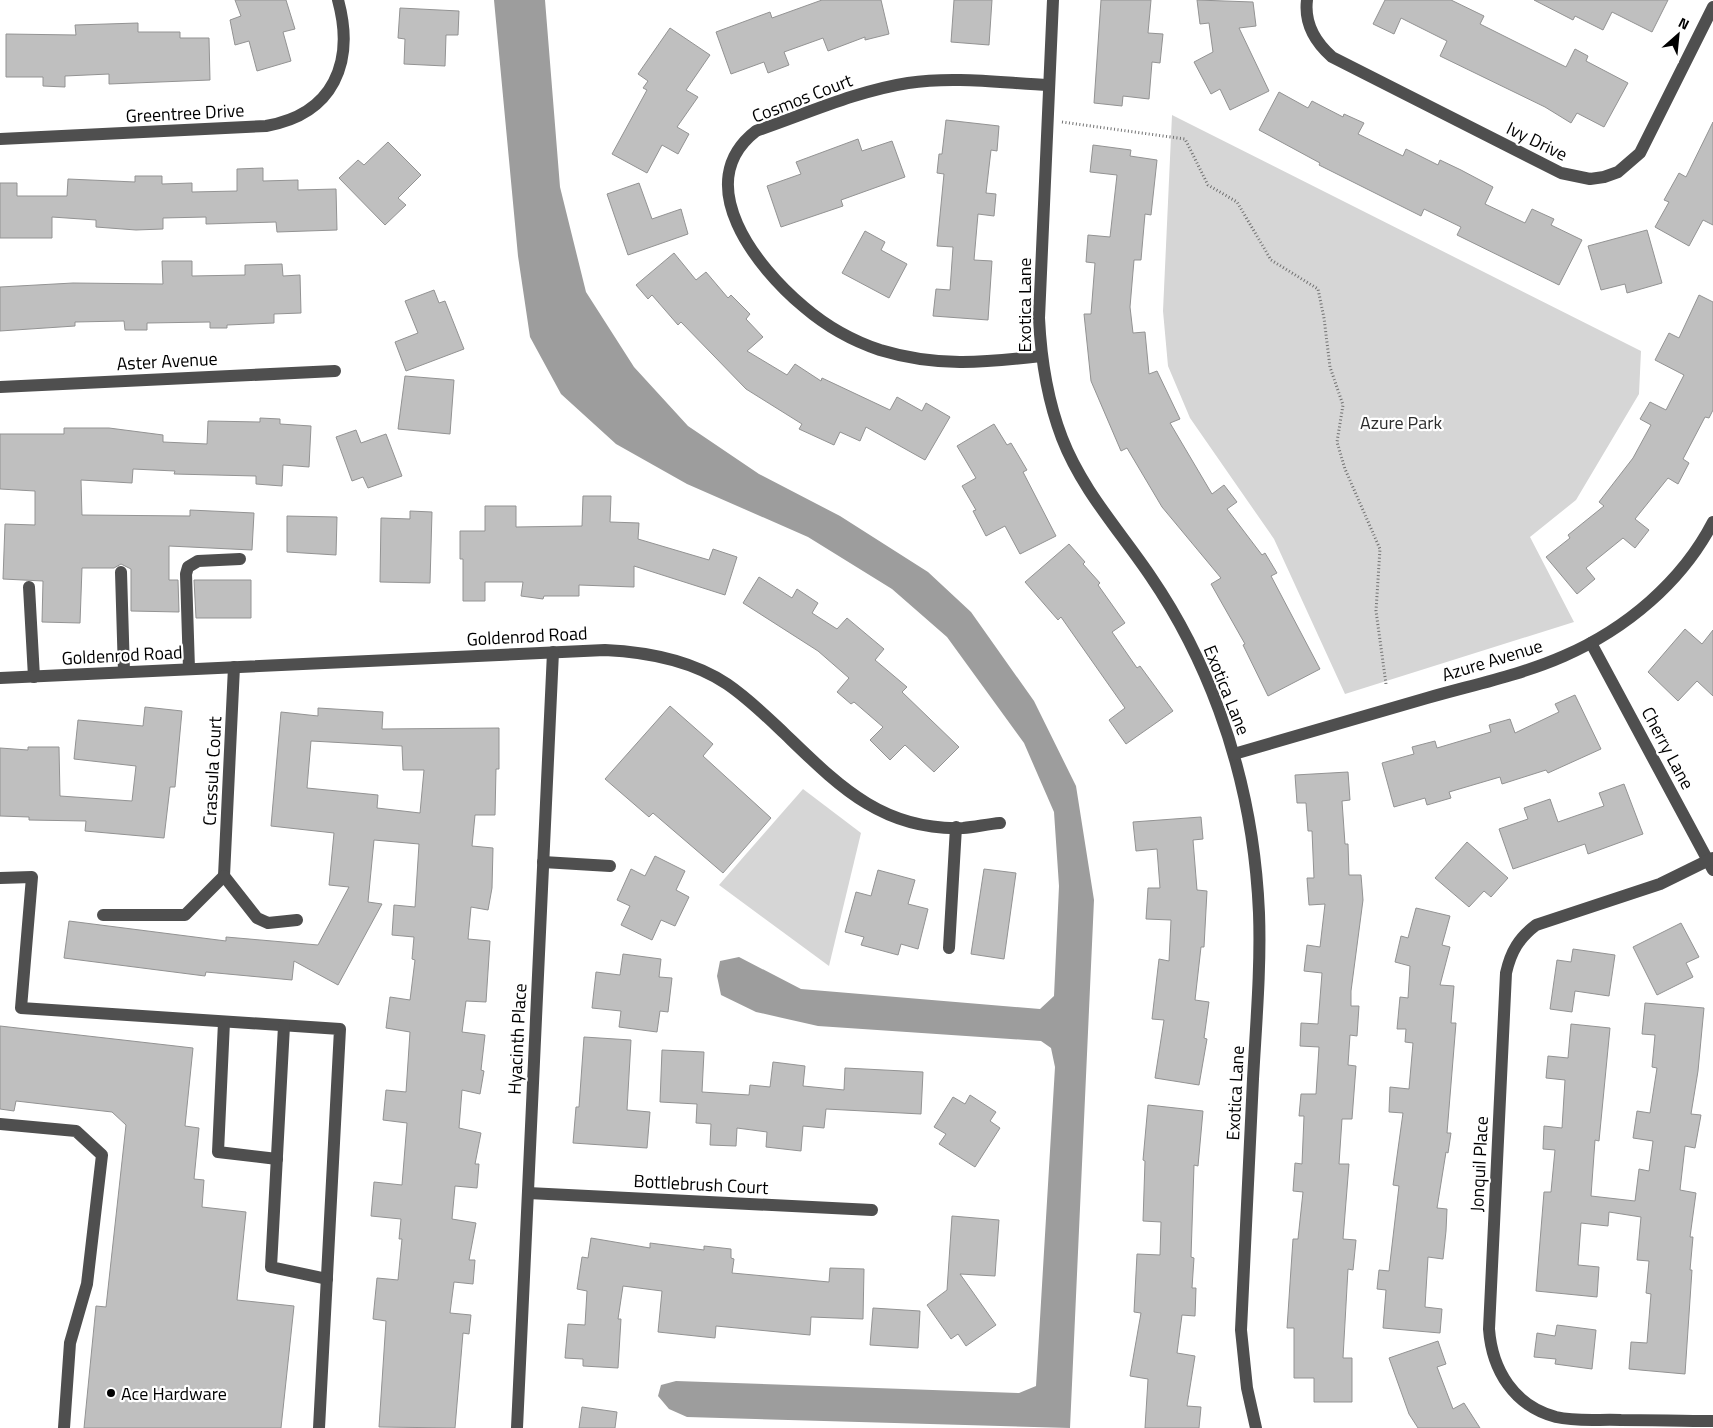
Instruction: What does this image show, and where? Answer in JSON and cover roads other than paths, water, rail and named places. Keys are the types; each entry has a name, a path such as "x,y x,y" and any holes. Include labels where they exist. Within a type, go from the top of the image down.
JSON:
{"street":[{"name":"Greentree Drive","path":"0,139 281,124 295,118 319,101 333,84 342,63 345,34 338,0"},
{"name":"Exotica Lane","path":"1052,0 1039,318 1041,356 1049,398 1062,439 1081,478 1151,578 1179,623 1208,682 1234,754 1247,808 1256,861 1259,915 1242,1330 1246,1388 1256,1428"},
{"name":"Ivy Drive","path":"1307,0 1308,22 1313,36 1332,57 1561,173 1590,179 1618,172 1640,153 1713,7"},
{"name":"Cosmos Court","path":"1041,356 976,363 926,361 878,349 832,327 805,308 780,285 759,259 741,231 729,202 726,187 729,165 745,140 756,131 871,91 909,83 944,80 1049,85"},
{"name":"Aster Avenue","path":"0,387 335,371"},
{"name":"Azure Avenue","path":"1234,754 1536,666 1591,644 1626,621 1658,594 1686,564 1713,522"},
{"path":"190,669 188,567 198,560 240,559"},
{"path":"121,572 124,672"},
{"path":"29,587 34,677"},
{"name":"Cherry Lane","path":"1591,644 1711,863"},
{"name":"Goldenrod Road","path":"0,678 553,652 605,650 637,652 668,658 698,669 726,684 752,702 843,788 867,804 892,816 920,824 956,827 1000,822"},
{"name":"Hyacinth Place","path":"516,1428 553,652"},
{"name":"Crassula Court","path":"224,876 234,667"},
{"path":"950,948 956,827"},
{"path":"543,862 610,866"},
{"name":"Jonquil Place","path":"1711,863 1643,890 1536,925 1524,934 1509,958 1506,973 1489,1329 1493,1359 1507,1385 1517,1396 1542,1412 1572,1419 1713,1421"},
{"path":"103,914 185,915 224,876 257,918 268,923 297,920"},
{"path":"0,878 32,878 22,1008 340,1029 319,1428"},
{"path":"224,1022 218,1152 277,1159"},
{"path":"284,1026 271,1267 327,1279"},
{"path":"0,1124 76,1131 102,1155 87,1284 70,1343 64,1428"},
{"name":"Bottlebrush Court","path":"528,1193 872,1210"}],"place":[{"name":"Ace Hardware","path":"111,1393"}],"park label":[{"name":"Azure Park","path":"1401,422"}]}
